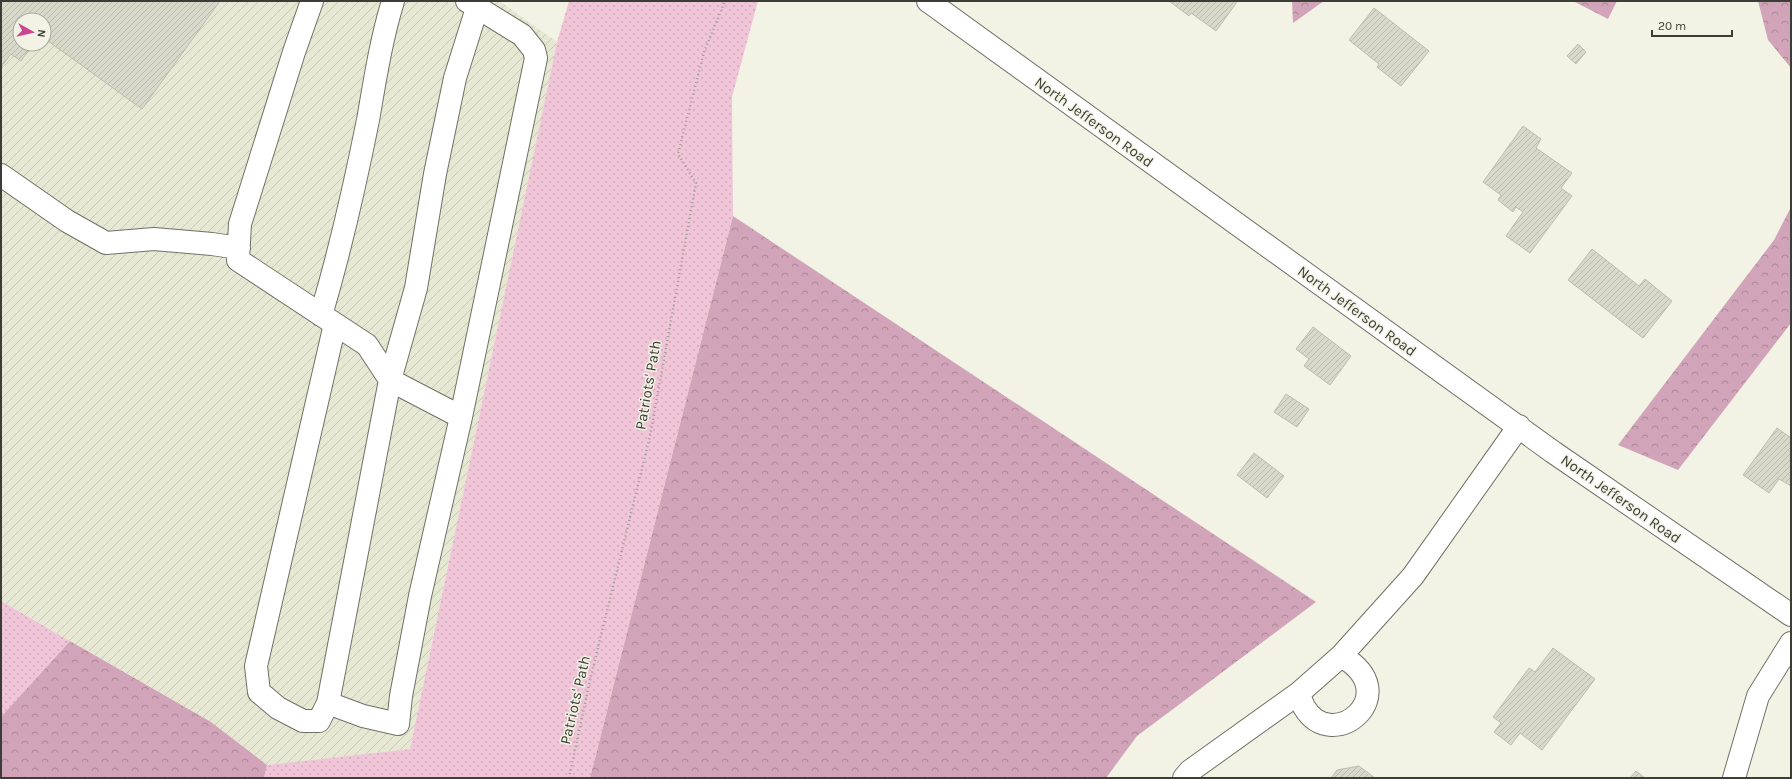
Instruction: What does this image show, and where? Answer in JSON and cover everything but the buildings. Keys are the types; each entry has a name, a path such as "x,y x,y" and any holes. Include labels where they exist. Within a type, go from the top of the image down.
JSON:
{"street":[{"path":"312,1 294,52 240,224 238,260 367,345 390,380 460,417"},
{"path":"328,703 363,716 398,724 401,696 420,596 460,417 536,58 534,50 522,35 476,7 455,78 435,174 416,288 390,380 328,703 319,721 303,721 278,708 259,692 256,666 328,319 332,279 360,155 380,50 393,1"},
{"name":"North Jefferson Road","path":"928,1 1519,426 1791,615"},
{"path":"1,175 67,221 106,243 154,239 239,248"},
{"path":"1184,778 1190,772 1299,693 1340,656 1414,576 1519,426"},
{"path":"1734,778 1758,696 1791,643"},
{"path":"1299,693 1304,707 1311,716 1320,722 1332,725 1343,724 1353,719 1361,711 1366,700 1368,689 1365,678 1359,669 1340,656"}],"path":[{"name":"Patriots' Path","path":"569,778 592,672 650,436 696,183 678,154 704,52 724,1"}],"shaded area":[{"path":"1,1 499,1 557,42 410,749 267,765 211,722 1,601"},
{"path":"569,1 758,1 732,97 733,216 590,778 264,778 267,765 410,749 557,42"},
{"path":"1,601 70,641 1,717"}],"green space":[{"path":"1292,1 1324,1 1293,23"},
{"path":"1573,1 1617,1 1608,19"},
{"path":"1758,1 1791,1 1791,68 1768,40"},
{"path":"1791,207 1791,323 1678,470 1618,445 1774,240"},
{"path":"733,216 1316,602 1137,736 1106,778 590,778"},
{"path":"70,641 211,722 267,765 264,778 1,778 1,717"}]}
